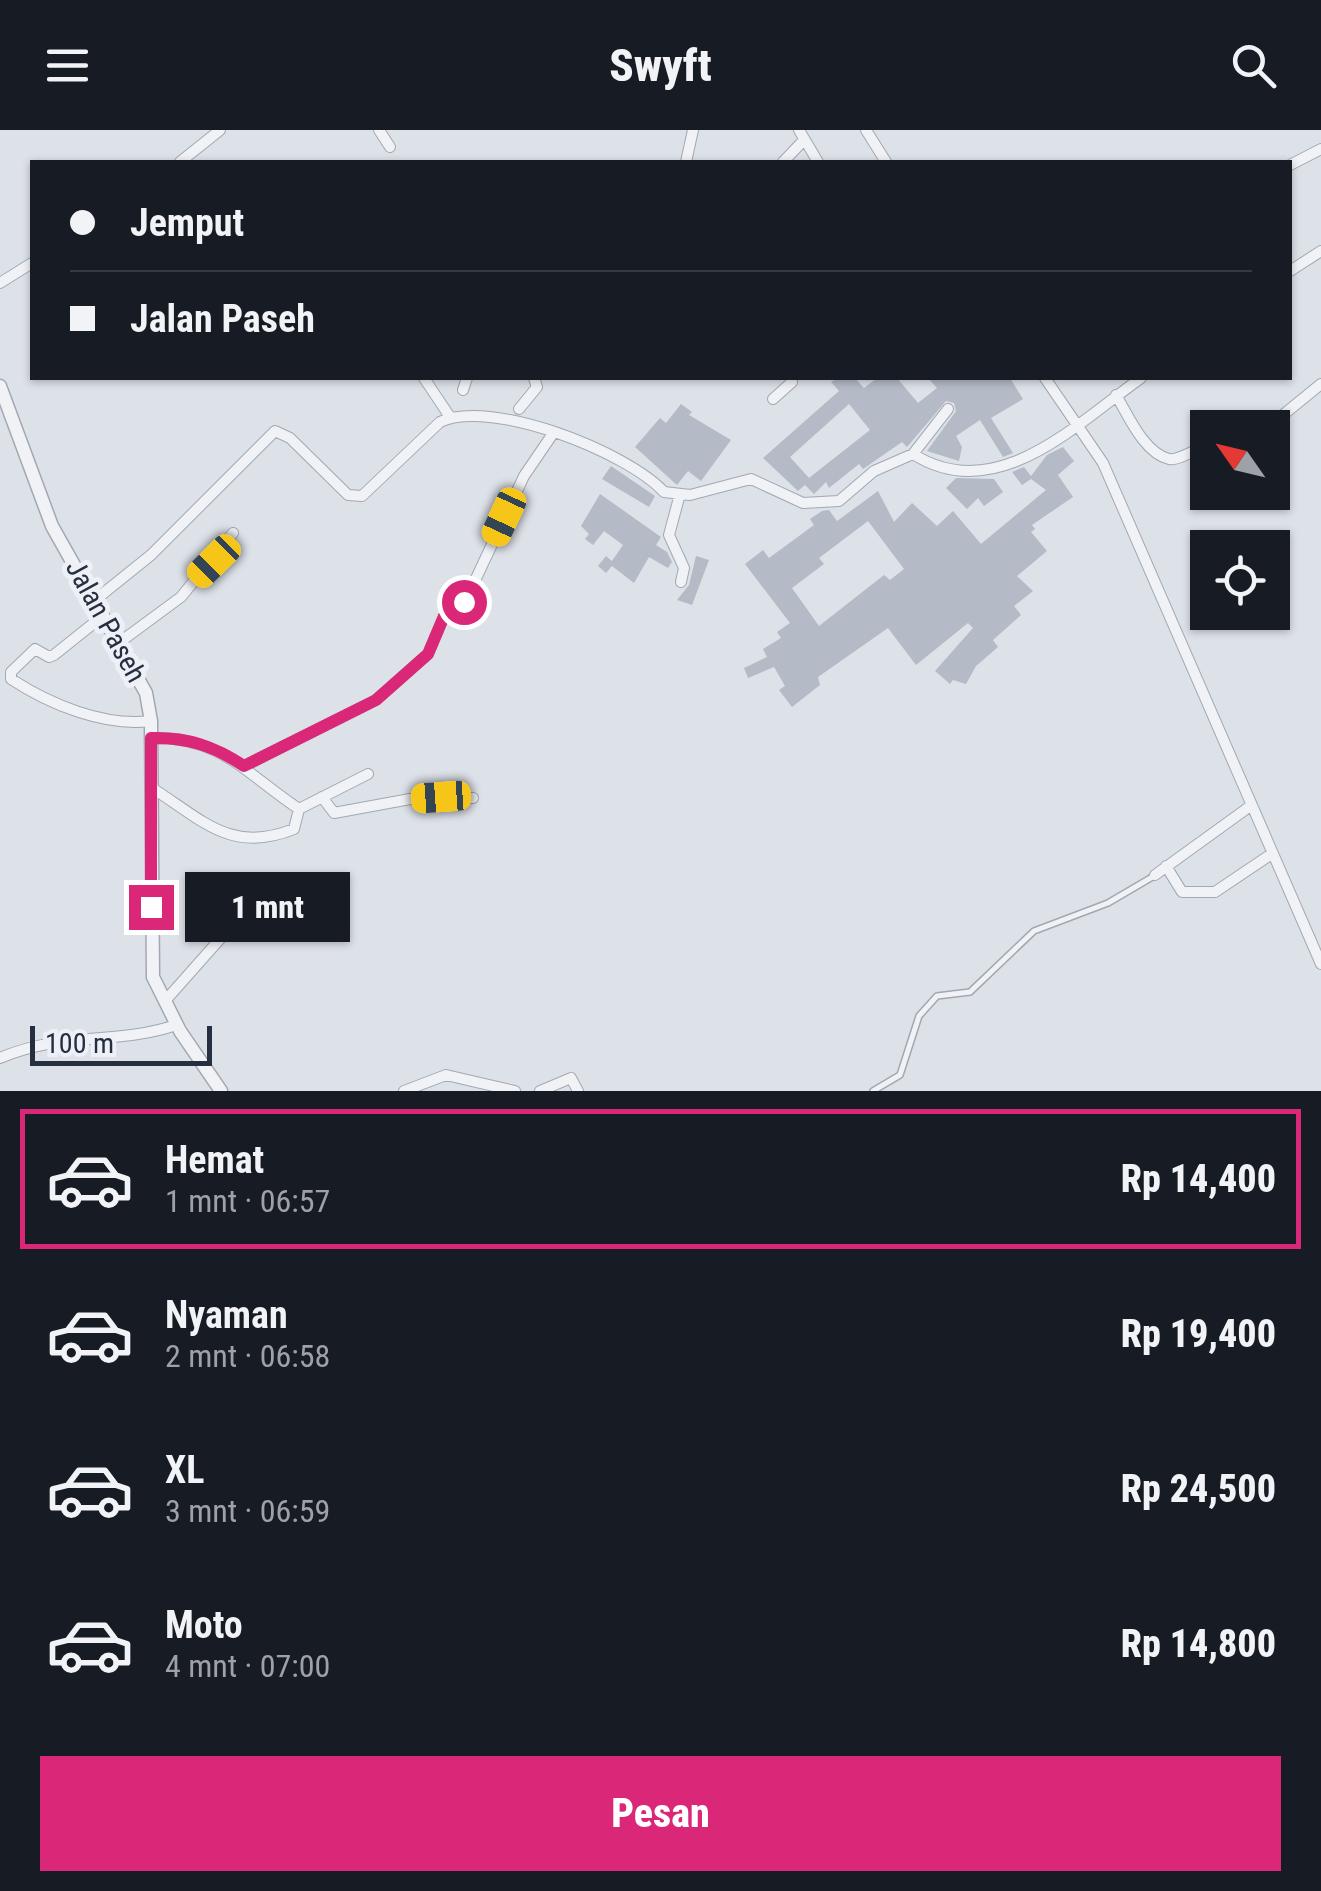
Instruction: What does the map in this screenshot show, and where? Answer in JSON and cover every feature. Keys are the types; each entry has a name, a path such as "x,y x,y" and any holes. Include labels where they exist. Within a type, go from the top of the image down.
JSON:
{"street":[{"path":"182,160 220,130"},
{"path":"379,130 390,146"},
{"path":"686,160 694,130"},
{"path":"866,130 885,160"},
{"path":"784,160 801,135 817,160"},
{"path":"1292,164 1321,149"},
{"path":"1292,271 1321,251"},
{"path":"0,283 30,264"},
{"path":"426,380 456,417"},
{"path":"519,409 537,387 535,380"},
{"path":"773,399 791,380"},
{"path":"1046,380 1103,463 1249,807 1321,964"},
{"path":"913,454 948,472 994,468 1041,451 1138,380"},
{"path":"1289,410 1321,384"},
{"name":"Jalan Paseh","path":"0,386 52,526 146,693 151,722 153,977 176,1025 221,1091"},
{"path":"1116,395 1142,438 1166,458 1190,452"},
{"path":"95,600 151,554 275,431 290,438 348,495 362,496 430,429 456,417 554,432 607,450 650,477 664,492 725,489 751,479 803,503 840,501 874,472 913,454 948,410"},
{"path":"244,766 270,749 348,717 423,660 450,602 461,606 464,602 524,476 554,432"},
{"path":"680,494 668,535 684,568 681,582"},
{"path":"120,642 182,597 233,534"},
{"path":"104,615 54,655 49,657 36,649 11,672 12,680 46,702 151,722"},
{"path":"151,738 179,737 219,749 279,798 299,809"},
{"path":"299,809 368,774"},
{"path":"152,788 219,830 253,842 294,830 299,809"},
{"path":"322,798 334,813 410,800 473,798"},
{"path":"1155,875 1249,807"},
{"path":"1166,866 1184,892 1213,893 1270,855"},
{"path":"165,1001 243,913"},
{"path":"0,1058 66,1038 146,1035 176,1025"},
{"path":"404,1091 446,1075 515,1091"},
{"path":"540,1091 566,1077 578,1091"}],"lane":[{"path":"873,1091 900,1075 907,1064 919,1016 937,996 970,992 1034,931 1108,904 1155,875"}],"building":[{"path":"834,380 857,380 864,388 874,380 899,380 918,403 937,388 930,380 1011,380 1023,399 991,418 1013,453 1003,457 980,420 956,436 962,447 959,461 927,451 956,411 954,403 946,401 907,447 902,442 863,469 859,464 829,488 826,482 814,494 805,485 798,491 763,458 839,391 831,382","holes":["849,404 870,430 809,478 790,457"]},
{"path":"681,404 692,412 689,415 731,440 701,481 688,471 677,485 635,447 660,418 666,423"},
{"path":"1063,447 1074,461 1058,475 1073,497 1032,525 1035,529 1031,532 1047,551 1017,576 1033,591 1014,606 1021,615 993,640 998,647 976,666 966,684 953,680 950,684 935,671 973,628 968,623 916,665 888,628 818,677 820,685 792,707 779,690 785,686 774,667 748,678 744,668 767,657 763,649 781,638 777,632 790,623 745,564 763,550 769,558 814,525 810,519 822,511 829,510 837,521 878,491 894,522 912,503 937,526 953,511 981,544 1046,490 1031,479 1022,485 1012,472 1024,467 1031,476 1047,455","holes":["868,521 904,569 890,580 884,575 819,626 792,588 824,564 819,558"]},
{"path":"611,466 655,496 649,507 602,479"},
{"path":"956,478 994,479 1003,492 984,506 978,498 967,509 946,488"},
{"path":"600,494 661,537 656,545 667,552 672,562 668,568 649,557 634,583 612,566 606,573 598,566 606,556 612,561 623,545 604,531 593,545 585,539 589,534 581,526"},
{"path":"696,556 709,560 692,605 677,600 689,585"}],"route":[{"path":"151,907 151,738 179,737 219,749 244,766 270,749 310,735 376,700 428,654 450,602 461,606 464,602"}]}
